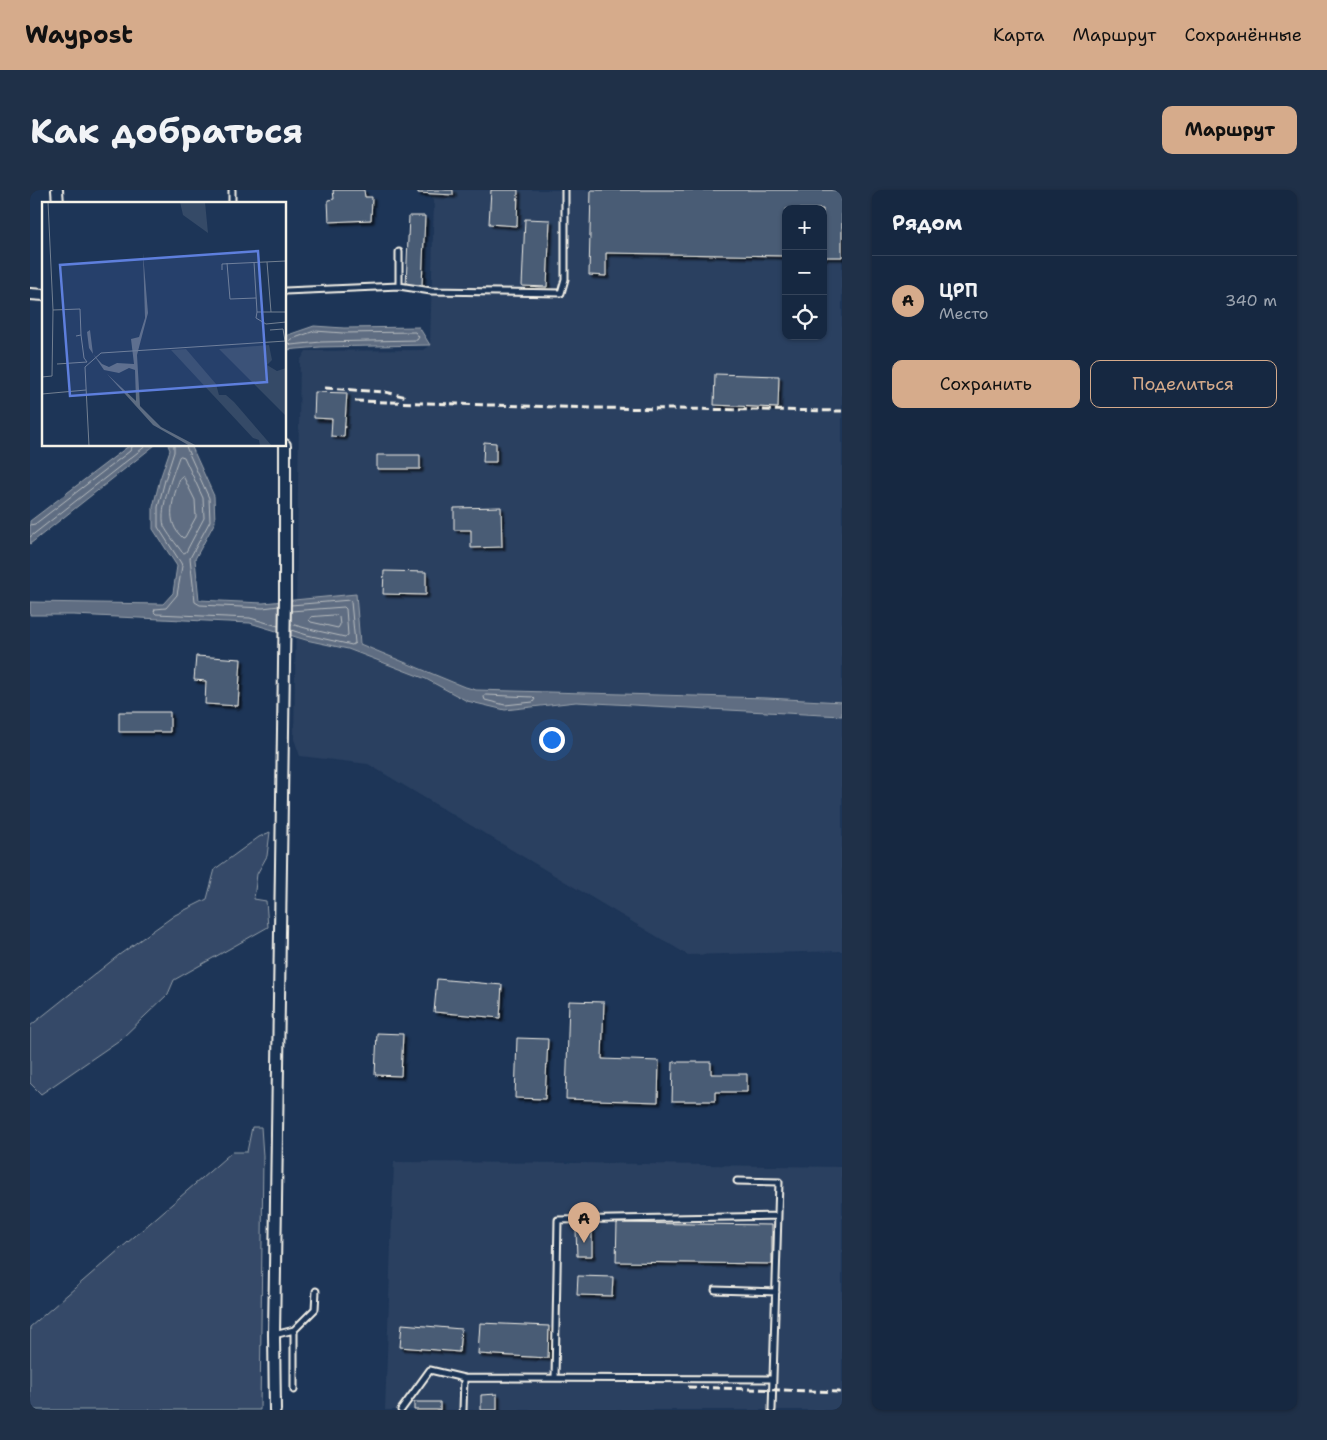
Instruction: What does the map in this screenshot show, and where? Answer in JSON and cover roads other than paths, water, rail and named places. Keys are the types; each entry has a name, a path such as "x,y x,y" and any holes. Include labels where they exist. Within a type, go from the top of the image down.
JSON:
{"street":[{"path":"275,1410 274,1335 285,446"}],"lane":[{"path":"286,291 399,286 431,291 561,293 565,279 565,190"},
{"path":"399,252 399,286"},
{"path":"737,1181 779,1182 772,1410"},
{"path":"556,1378 558,1220 778,1216"},
{"path":"715,1290 776,1292"},
{"path":"274,1335 294,1330 315,1309 316,1291"},
{"path":"294,1330 294,1390"},
{"path":"401,1410 430,1370 464,1378 773,1379"},
{"path":"463,1410 464,1378"}],"water":[{"path":"314,326 344,328 419,327 430,345 321,347 286,350 286,336"},
{"path":"129,446 154,446 30,544 30,521"},
{"path":"168,446 191,446 214,496 215,522 195,559 199,600 263,603 356,594 360,644 476,690 767,698 842,702 842,716 576,702 505,710 467,701 426,679 348,649 306,640 250,623 73,615 30,615 30,602 163,604 173,593 177,566 153,529 153,507 170,450"}],"railway":[{"path":"325,388 385,392 407,397"},
{"path":"355,401 593,408 842,411"},
{"path":"688,1387 842,1392"}],"place":[{"name":"ЦРП","path":"584,1243"}]}
